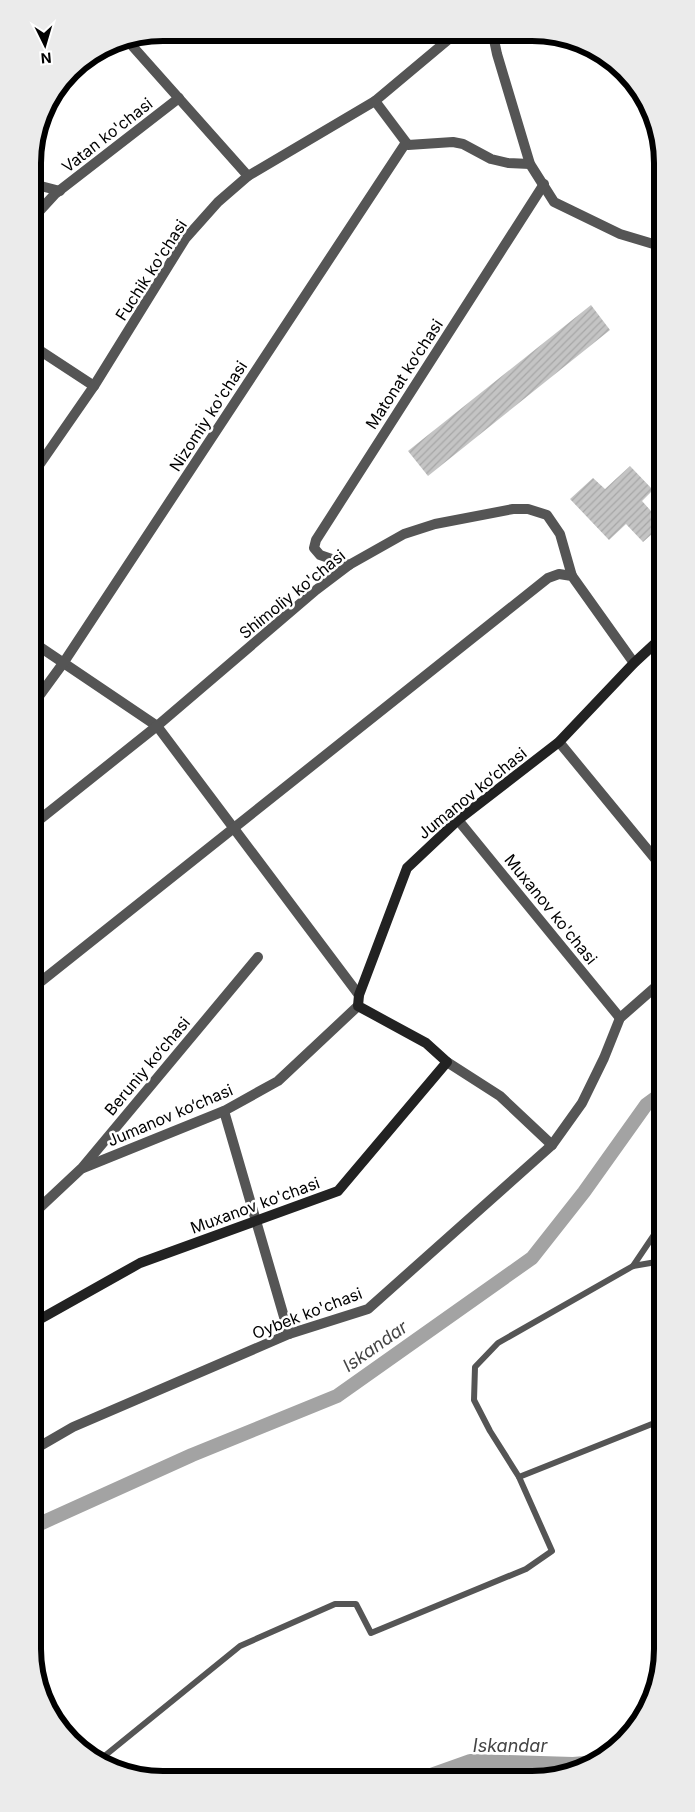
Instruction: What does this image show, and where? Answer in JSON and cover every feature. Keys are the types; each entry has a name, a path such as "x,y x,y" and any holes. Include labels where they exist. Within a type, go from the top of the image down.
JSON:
{"street":[{"name":"Fuchik ko'chasi","path":"42,461 94,386 185,239 218,202 248,176 375,101 447,41"},
{"path":"494,41 530,164 554,202 620,234 654,244"},
{"name":"Vatan ko'chasi","path":"132,45 248,176"},
{"name":"Vatan ko'chasi","path":"42,209 60,190 179,98"},
{"path":"375,101 405,144 413,146 453,142 463,144 492,159 508,163 530,164"},
{"name":"Nizomiy ko'chasi","path":"42,693 64,662 405,144"},
{"name":"Matonat ko‘chasi","path":"349,565 320,555 314,548 316,540 544,184"},
{"path":"42,186 60,190"},
{"path":"42,352 94,386"},
{"name":"Shimoliy ko'chasi","path":"42,818 157,726 316,590 349,565 404,534 427,526 514,509 528,509 547,515 560,534 572,576 634,663"},
{"path":"41,981 548,578 559,574 572,576"},
{"name":"Jumanov ko‘chasi","path":"82,1168 224,1111 278,1081 358,1001 406,868 458,820 559,742 634,663 652,647"},
{"path":"42,648 157,726 358,1001 426,1043 447,1062 500,1096 552,1145"},
{"path":"559,742 654,857"},
{"name":"Muxanov ko'chasi","path":"458,820 620,1018"},
{"name":"Beruniy ko‘chasi","path":"41,1206 82,1168 258,957"},
{"name":"Oybek ko'chasi","path":"41,1445 73,1427 289,1334 368,1308 552,1145 582,1103 604,1058 620,1018 653,989"},
{"name":"Muxanov ko'chasi","path":"41,1318 140,1263 338,1191 447,1062"},
{"path":"224,1111 289,1334"}],"lane":[{"path":"634,1266 653,1236"},
{"path":"105,1755 240,1646 257,1638 334,1604 356,1604 371,1634 526,1569 552,1551 520,1477 490,1432 474,1400 475,1367 498,1343 634,1266 653,1262"},
{"path":"520,1477 653,1424"}],"building":[{"path":"591,305 610,330 428,476 408,451"},
{"path":"630,466 653,490 642,501 654,514 654,532 643,542 626,524 609,540 570,499 593,478 605,489"}],"waterway":[{"name":"Iskandar","path":"41,1523 192,1455 337,1396 532,1258 584,1192 646,1105 653,1100"},
{"name":"Iskandar","path":"442,1771 470,1761 571,1764"}]}
